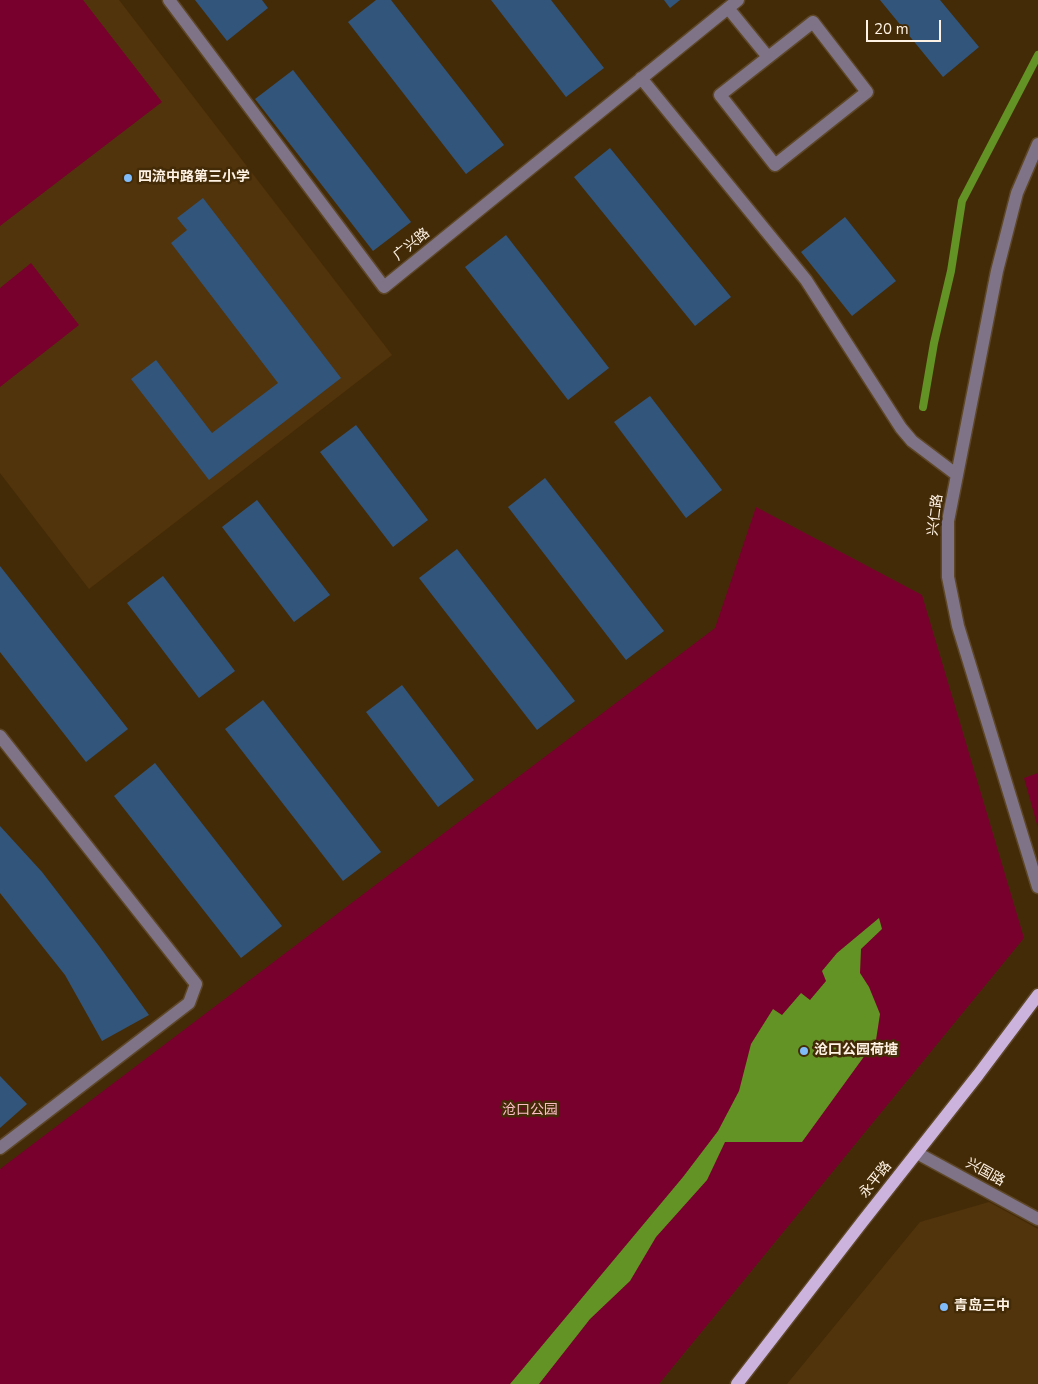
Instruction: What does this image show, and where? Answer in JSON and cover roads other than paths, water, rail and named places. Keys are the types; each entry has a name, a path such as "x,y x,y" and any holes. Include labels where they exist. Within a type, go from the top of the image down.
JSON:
{"main road":[{"name":"永平路","path":"737,1384 1038,995"}],"street":[{"name":"广兴路","path":"169,0 384,287 733,4"},
{"path":"733,4 768,58"},
{"path":"813,22 868,92 775,165 720,95 768,58 813,22"},
{"path":"641,78 806,280 901,428 912,441 957,475"},
{"name":"兴仁路","path":"1038,144 1017,193 996,272 948,521 948,577 958,626 1038,887"},
{"path":"0,736 196,984 189,1003 0,1148"},
{"name":"兴国路","path":"917,1153 1038,1219"}],"waterway":[{"path":"923,407 934,343 951,271 962,201 1038,55"}],"place":[{"name":"四流中路第三小学","path":"128,178"},
{"name":"沧口公园荷塘","path":"804,1051"},
{"name":"青岛三中","path":"944,1307"}],"park label":[{"name":"沧口公园","path":"530,1111"}]}
